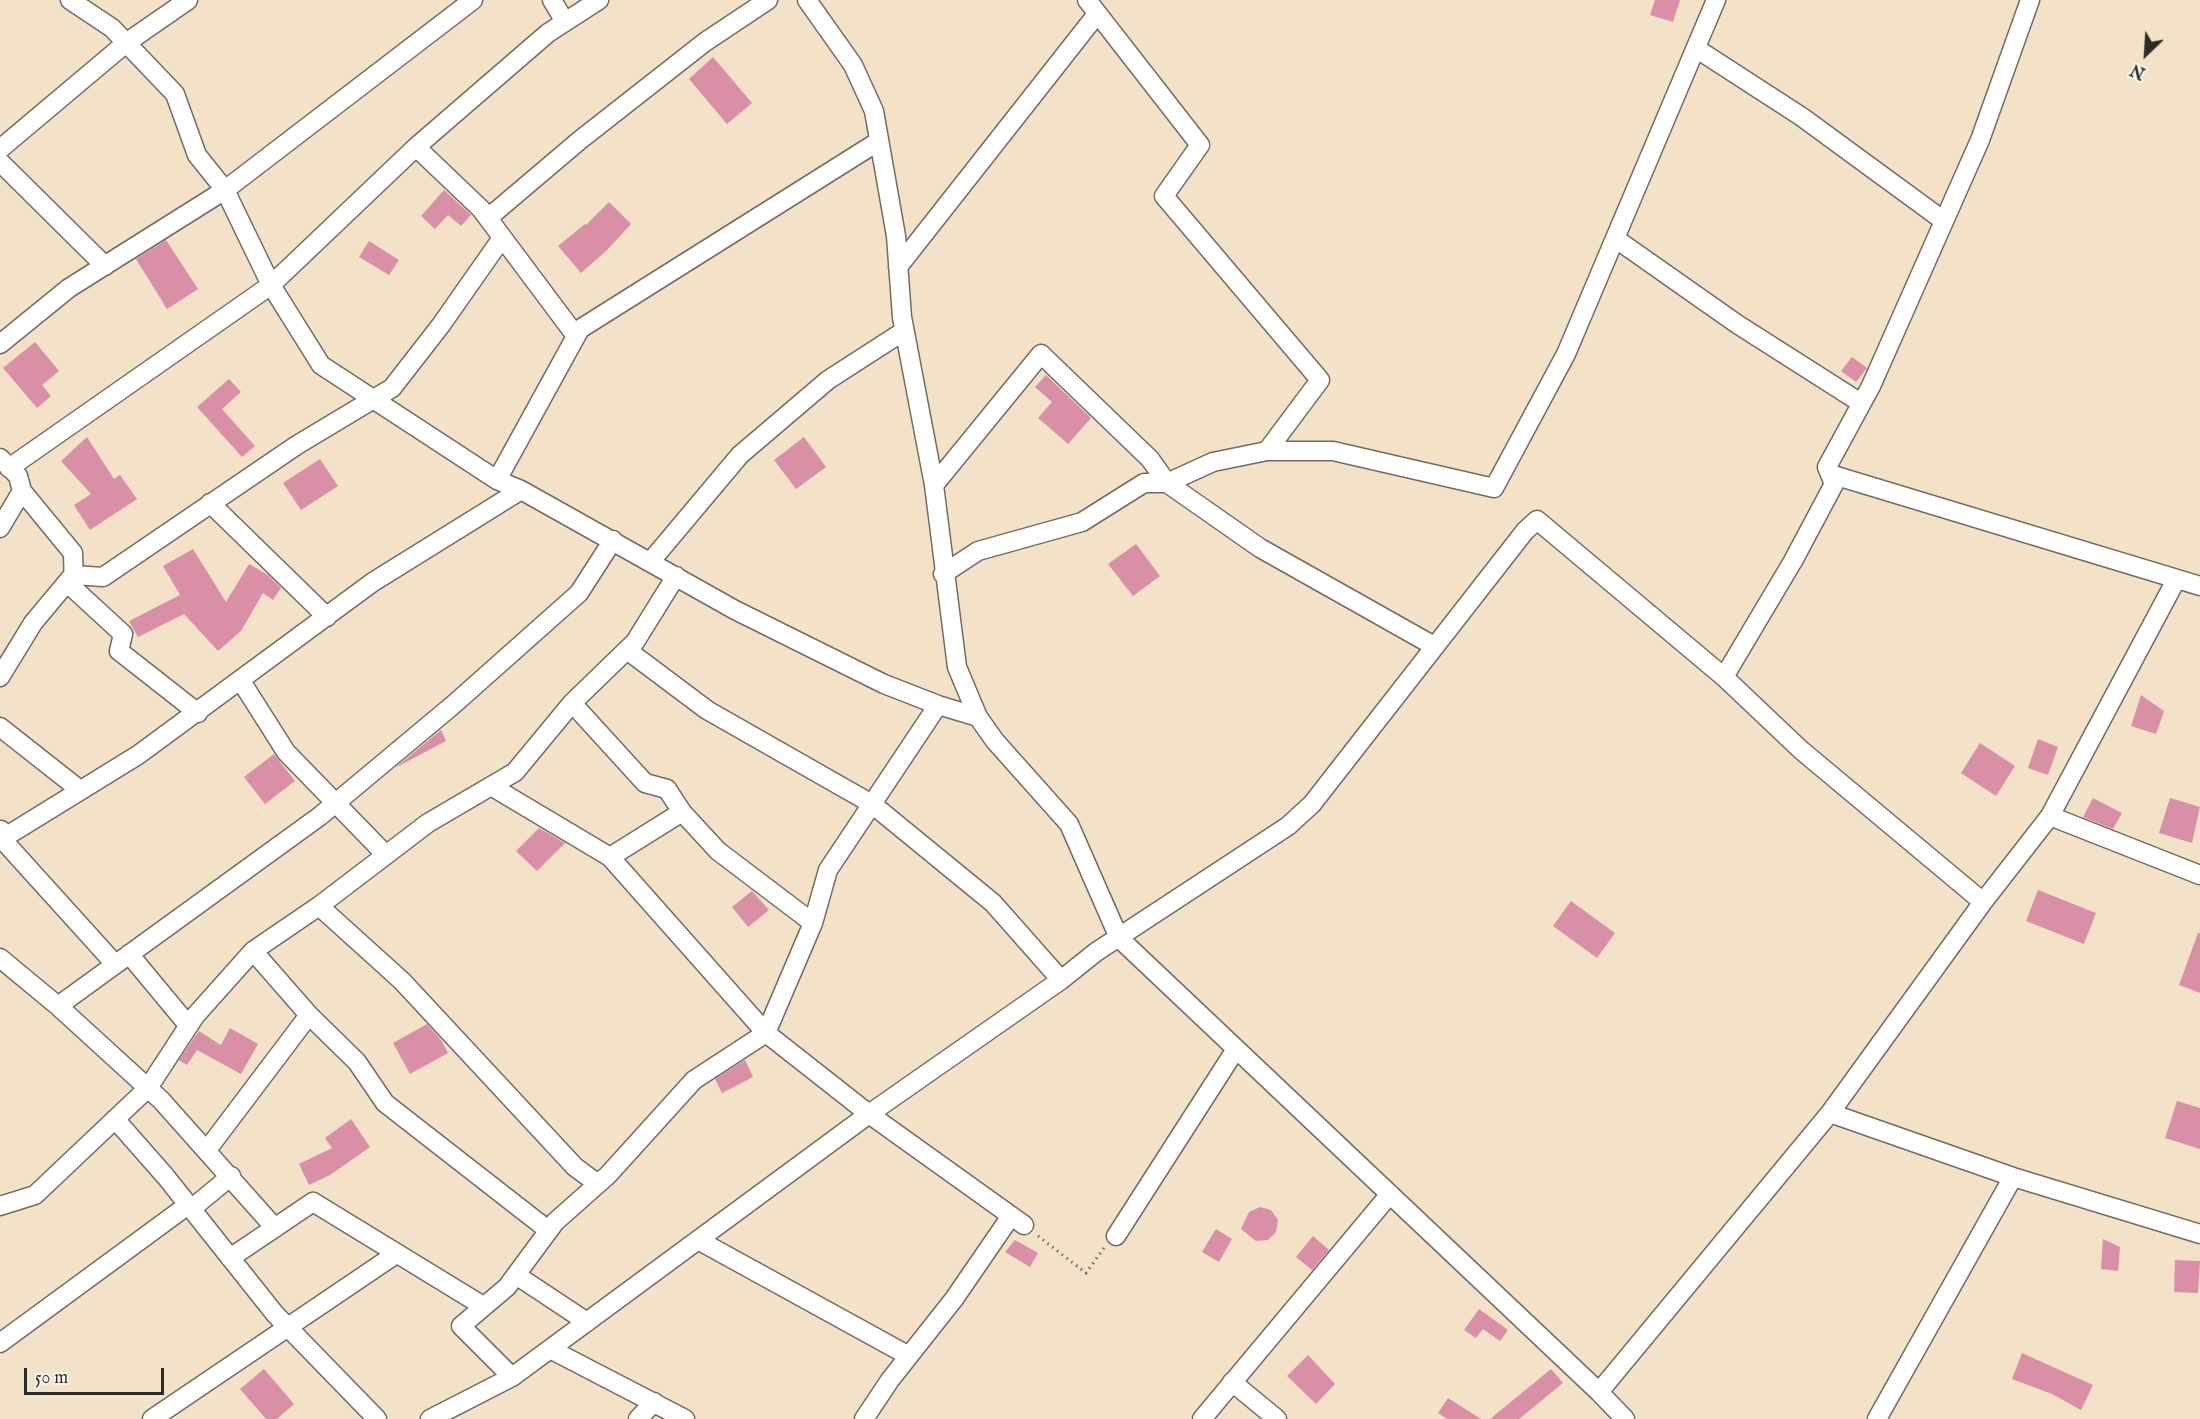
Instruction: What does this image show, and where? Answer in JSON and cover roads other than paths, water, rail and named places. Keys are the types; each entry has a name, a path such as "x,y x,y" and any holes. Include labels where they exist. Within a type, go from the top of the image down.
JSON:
{"street":[{"path":"70,0 112,28 175,94 197,155 225,190 272,285 321,365 497,480 521,490 798,642 884,684 938,705 978,717"},
{"path":"2,143 126,43 188,0"},
{"path":"0,344 69,288 225,190 473,0"},
{"path":"552,0 565,22"},
{"path":"198,713 119,651 123,634 74,590 73,553 22,491 18,476 5,463 272,285 416,147 548,33 599,0"},
{"path":"488,218 580,140 696,49 768,0"},
{"path":"807,0 853,65 873,111 896,236 904,331 934,485 943,574 957,667 978,717 1001,749 1069,824 1119,938 1625,1419"},
{"path":"943,574 978,551 1082,522 1144,483 1167,483 1213,462 1267,451 1333,451 1494,488 1566,354 1716,0"},
{"path":"1724,677 1793,561 1834,484 1827,467 1861,404 1944,221 1999,92 2030,0"},
{"path":"898,267 1092,7 1200,145 1164,195 1320,380 1267,451"},
{"path":"1697,49 1802,117 1944,221"},
{"path":"497,480 580,329 879,141"},
{"path":"416,147 488,218 576,336"},
{"path":"0,162 105,266"},
{"path":"73,575 103,577 297,445 392,388 441,326 502,238"},
{"path":"1616,239 1737,324 1861,404"},
{"path":"651,561 740,454 828,380 904,331"},
{"path":"934,485 1041,354 1143,451 1167,483 1260,548 1434,646"},
{"path":"1830,474 2200,586"},
{"path":"188,1025 1,836 138,755 373,582 521,490"},
{"path":"0,528 22,491"},
{"path":"210,503 327,616"},
{"path":"430,1419 512,1377 869,1114 1119,938 1296,819 1312,804 1434,646 1537,520 1724,677 1801,750 1983,902"},
{"path":"58,1006 196,908 336,802 453,705 579,593 613,540"},
{"path":"0,677 33,622 73,575"},
{"path":"0,1206 35,1195 148,1088 188,1025 253,951 319,906 428,823 515,772 572,703 635,642 676,576"},
{"path":"1599,1392 1830,1113 1983,902 2050,816 2176,579"},
{"path":"627,650 707,710 872,804 993,903 1061,980"},
{"path":"241,681 286,752 386,855"},
{"path":"572,703 645,783 668,789 682,812 718,851 813,923"},
{"path":"512,1377 461,1326 507,1287 548,1230 598,1184 694,1080 766,1033 813,923 828,870 938,705"},
{"path":"0,727 80,790"},
{"path":"492,786 610,857 766,1033 869,1114 1018,1221 909,1356 864,1419"},
{"path":"610,857 682,812"},
{"path":"2050,816 2200,874"},
{"path":"319,906 402,981 574,1167 598,1184"},
{"path":"253,951 309,1015 357,1062 385,1103 548,1230"},
{"path":"0,958 58,1006 148,1088 231,1176 275,1228"},
{"path":"207,1150 309,1015"},
{"path":"1116,1236 1236,1048"},
{"path":"1830,1113 2013,1177 2200,1234"},
{"path":"115,1119 188,1205 275,1314 290,1326 378,1419"},
{"path":"0,1343 188,1205 196,1205 231,1176"},
{"path":"1877,1419 2013,1177"},
{"path":"1202,1419 1390,1194"},
{"path":"230,1258 313,1202 483,1306"},
{"path":"698,1240 909,1356"},
{"path":"152,1419 396,1254"},
{"path":"516,1275 587,1322"},
{"path":"550,1349 685,1419"},
{"path":"1232,1382 1277,1419"},
{"path":"638,1419 654,1402"}]}
